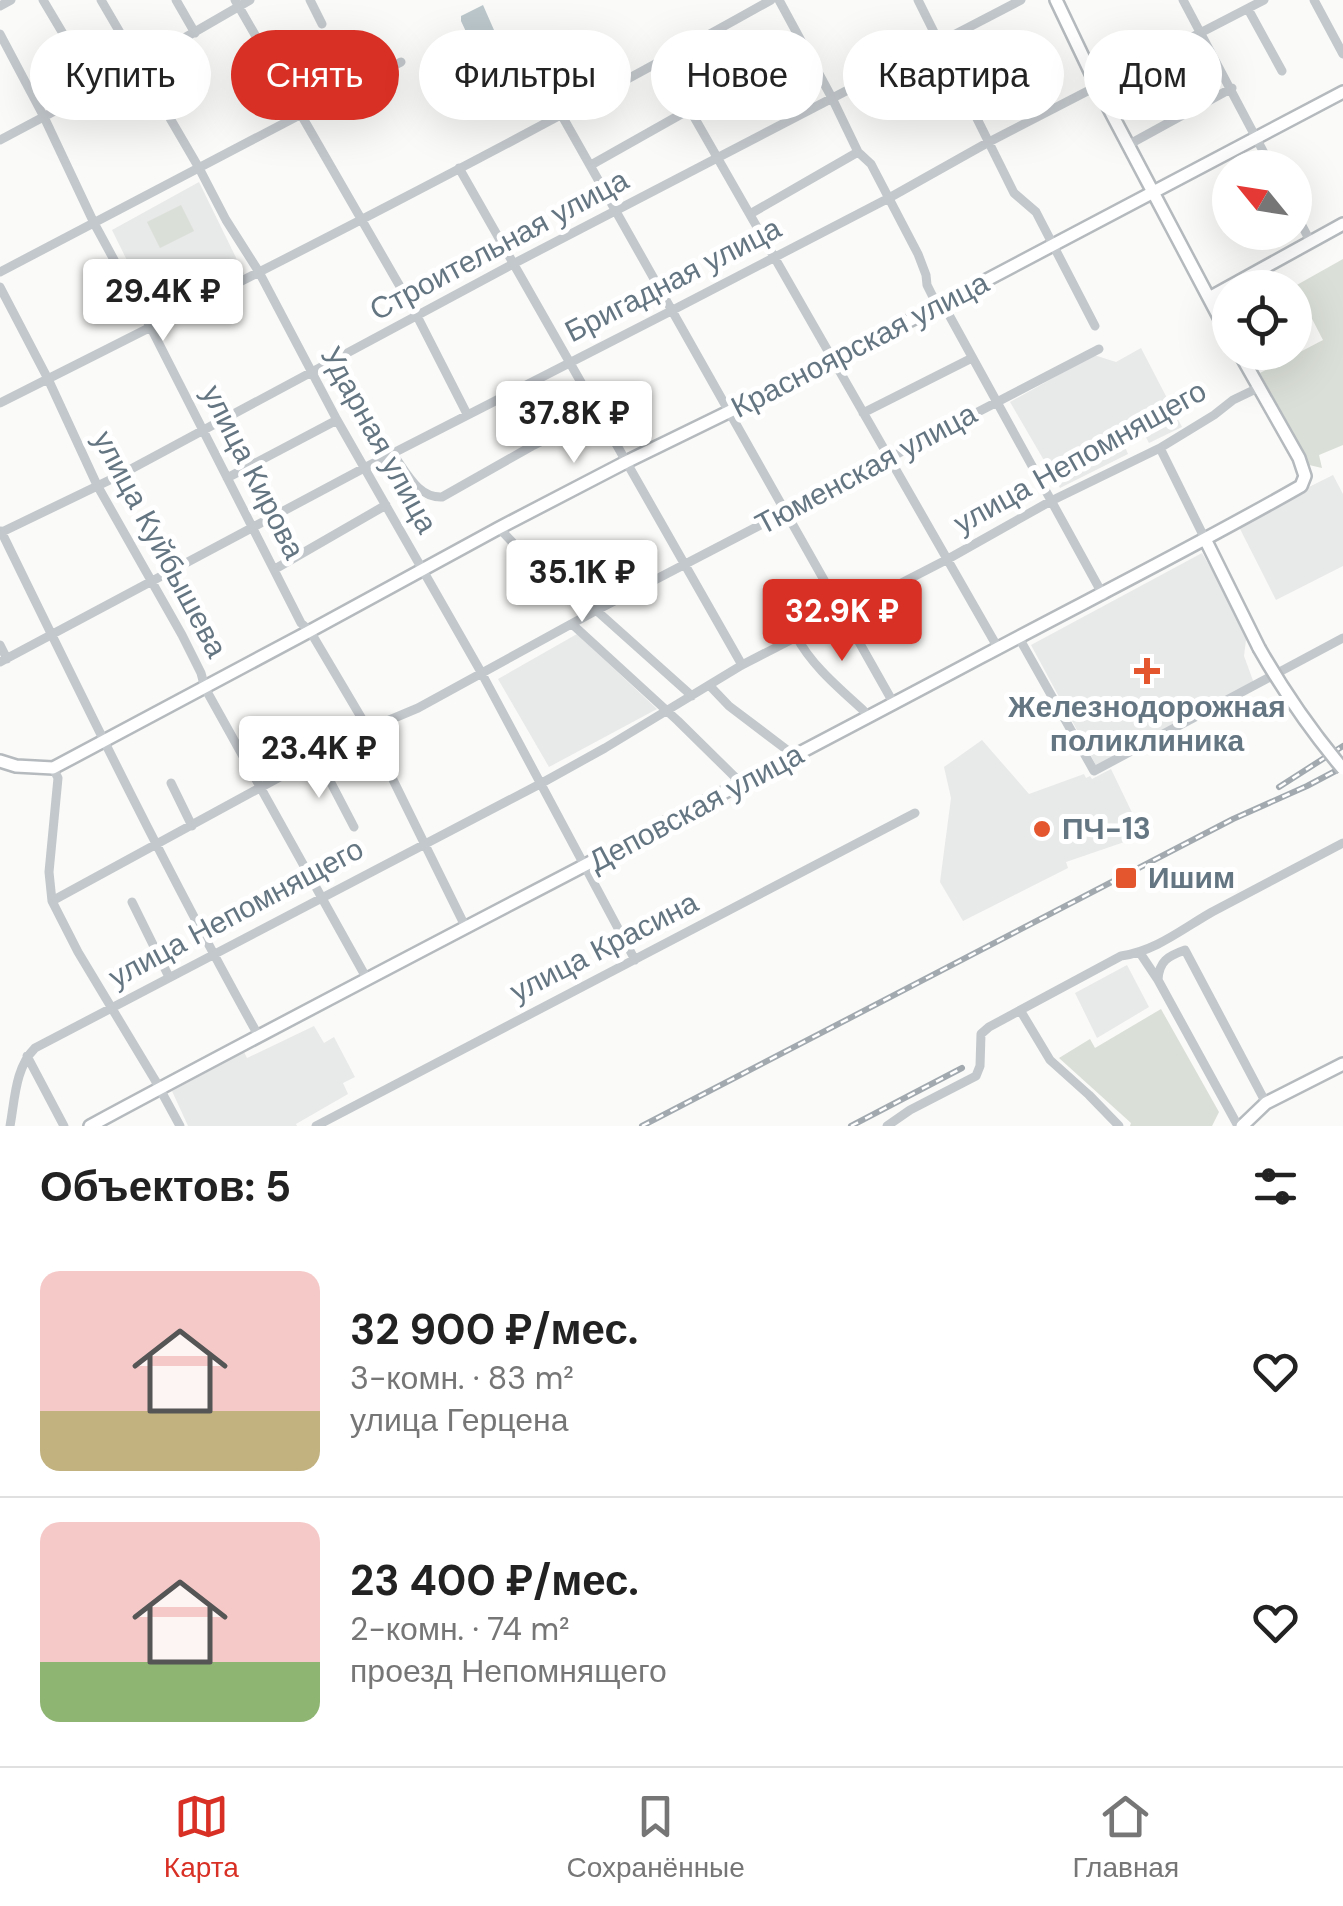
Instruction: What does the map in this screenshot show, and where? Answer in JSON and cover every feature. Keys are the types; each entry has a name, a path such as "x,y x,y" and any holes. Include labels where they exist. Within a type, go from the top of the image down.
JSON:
{"main road":[{"path":"1056,0 1084,60"},
{"name":"Красноярская улица","path":"54,768 499,528 833,362 1343,92"},
{"path":"1114,120 1212,304"},
{"path":"1312,240 1343,224"},
{"path":"1209,298 1294,250"},
{"path":"1250,370 1260,386"},
{"name":"Деповская улица","path":"90,1126 1103,595 1301,486 1304,476 1299,458 1260,386"},
{"path":"1206,540 1286,694 1343,769"},
{"path":"0,762 54,768"},
{"path":"1240,1126 1266,1104 1343,1064"}],"street":[{"path":"0,6 11,0"},
{"path":"43,0 61,30"},
{"name":"Ударная улица","path":"101,0 118,30"},
{"path":"176,0 194,30"},
{"path":"198,30 237,3 250,0"},
{"path":"310,0 322,24"},
{"path":"717,30 771,0"},
{"path":"779,0 796,30"},
{"path":"918,0 934,30"},
{"name":"Строительная улица","path":"963,30 1021,0"},
{"path":"1183,0 1199,30"},
{"name":"Бригадная улица","path":"1207,30 1264,0"},
{"path":"1314,0 1343,54"},
{"path":"237,3 252,30"},
{"path":"1248,9 1282,70"},
{"name":"улица Кирова","path":"0,34 30,91"},
{"path":"1222,70 1263,150"},
{"path":"823,81 858,152 871,164 918,254 927,285 972,358 1103,595"},
{"path":"1128,145 1232,88"},
{"name":"Строительная улица","path":"1,531 312,374 843,92"},
{"name":"Бригадная улица","path":"3,661 366,466 671,311 1084,92"},
{"path":"0,140 38,120"},
{"name":"улица Кирова","path":"45,120 301,623 368,729 466,928"},
{"name":"Ударная улица","path":"171,120 481,672 635,960"},
{"path":"0,272 290,120"},
{"path":"303,120 417,316 467,414"},
{"path":"0,403 550,120"},
{"path":"565,120 894,704"},
{"path":"591,164 672,120"},
{"path":"695,120 998,648"},
{"path":"977,120 1014,194 1036,212 1096,326"},
{"path":"750,214 858,152"},
{"path":"459,168 742,665"},
{"name":"улица Куйбышева","path":"0,287 97,485 367,979"},
{"name":"Тюменская улица","path":"52,902 368,729 418,708 786,510 1100,349"},
{"path":"863,413 972,358"},
{"name":"улица Непомнящего","path":"27,1056 112,1007 540,784 796,636 1160,448 1260,386"},
{"path":"392,453 422,494 442,498 532,446 598,414"},
{"path":"227,478 337,420"},
{"path":"1160,448 1206,540"},
{"path":"275,569 386,504"},
{"path":"499,528 692,696"},
{"path":"1,531 103,742 258,1035"},
{"path":"572,624 743,785"},
{"path":"796,636 830,680 864,711"},
{"path":"1018,638 1094,771 1343,638"},
{"path":"0,645 3,661"},
{"path":"709,685 738,713 796,756"},
{"path":"318,758 354,827"},
{"path":"54,768 58,778 50,872 52,902 180,1126"},
{"path":"171,783 192,826"},
{"name":"улица Красина","path":"316,1126 915,814"},
{"path":"887,1126 976,1076 981,1034 1121,956 1140,954 1341,844"},
{"path":"132,902 169,977"},
{"path":"1177,934 1266,1104"},
{"path":"1140,954 1158,961 1185,950"},
{"path":"1140,954 1240,1126"},
{"path":"1158,980 1158,968 1170,957"},
{"path":"1020,1010 1050,1060 1119,1126"},
{"path":"10,1126 20,1070 27,1056"},
{"path":"27,1056 64,1126"}],"shaded area":[{"path":"483,5 494,30 465,30 461,16"},
{"path":"199,182 244,274 157,321 112,230"},
{"path":"181,205 194,231 160,248 147,222"},
{"path":"1343,259 1343,445 1319,455 1322,468 1309,465 1260,373 1312,370 1312,346 1323,340 1312,319 1312,276"},
{"path":"1141,348 1182,427 1149,443 1138,423 1119,433 1128,454 1060,488 1010,402 1094,355 1116,362"},
{"path":"1333,475 1343,494 1343,566 1276,600 1237,523"},
{"name":"Железнодорожная поликлиника","path":"1202,553 1247,632 1244,656 1255,686 1098,769 1031,645"},
{"path":"577,634 657,709 549,767 498,679"},
{"name":"ПЧ-13","path":"982,740 1029,794 1084,774 1092,779 1111,769 1138,825 1136,838 1066,862 1068,868 963,921 940,882 951,798 944,767"},
{"path":"1127,965 1149,1007 1097,1038 1075,993"},
{"path":"1161,1009 1219,1112 1212,1126 1130,1126 1059,1058 1090,1039 1095,1048"},
{"path":"314,1026 324,1043 334,1037 355,1077 343,1083 348,1094 297,1126 188,1126 172,1091 244,1052 247,1058"}],"railway":[{"path":"1279,787 1343,746"},
{"path":"642,1126 1233,819 1343,767"},
{"path":"851,1126 962,1068"}],"place":[{"name":"Железнодорожная поликлиника","path":"1147,671"},
{"name":"ПЧ-13","path":"1042,829"},
{"name":"Ишим","path":"1126,878"}]}
